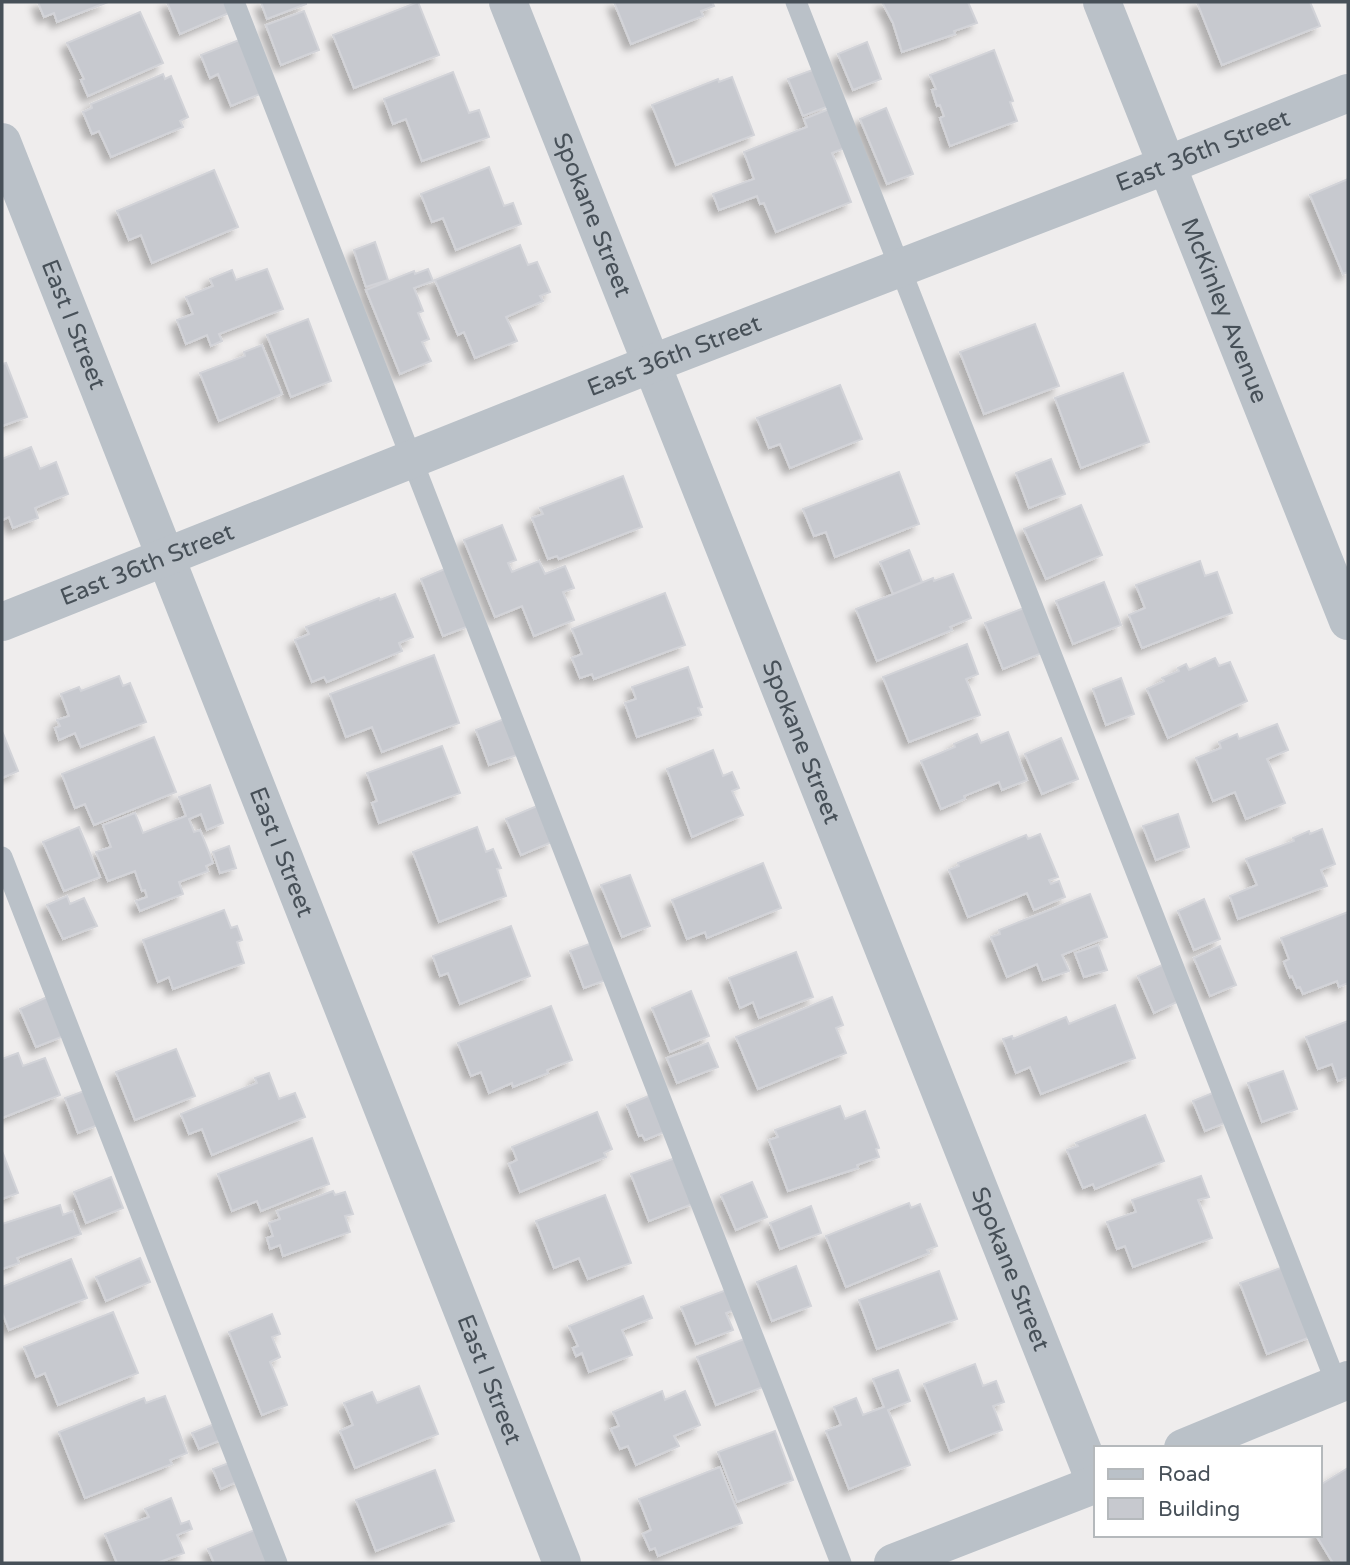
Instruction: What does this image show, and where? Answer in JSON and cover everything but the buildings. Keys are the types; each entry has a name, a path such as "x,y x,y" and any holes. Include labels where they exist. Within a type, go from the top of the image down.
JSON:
{"street":[{"name":"Spokane Street","path":"508,2 1094,1479"},
{"name":"McKinley Avenue","path":"1102,2 1348,621"},
{"name":"East 36th Street","path":"2,622 652,364 1348,93"},
{"name":"East I Street","path":"2,142 562,1563"},
{"path":"1188,1446 1342,1382"},
{"path":"893,1563 1094,1485"}],"lane":[{"path":"234,2 841,1563"},
{"path":"796,2 1342,1382"},
{"path":"2,857 276,1563"}]}
